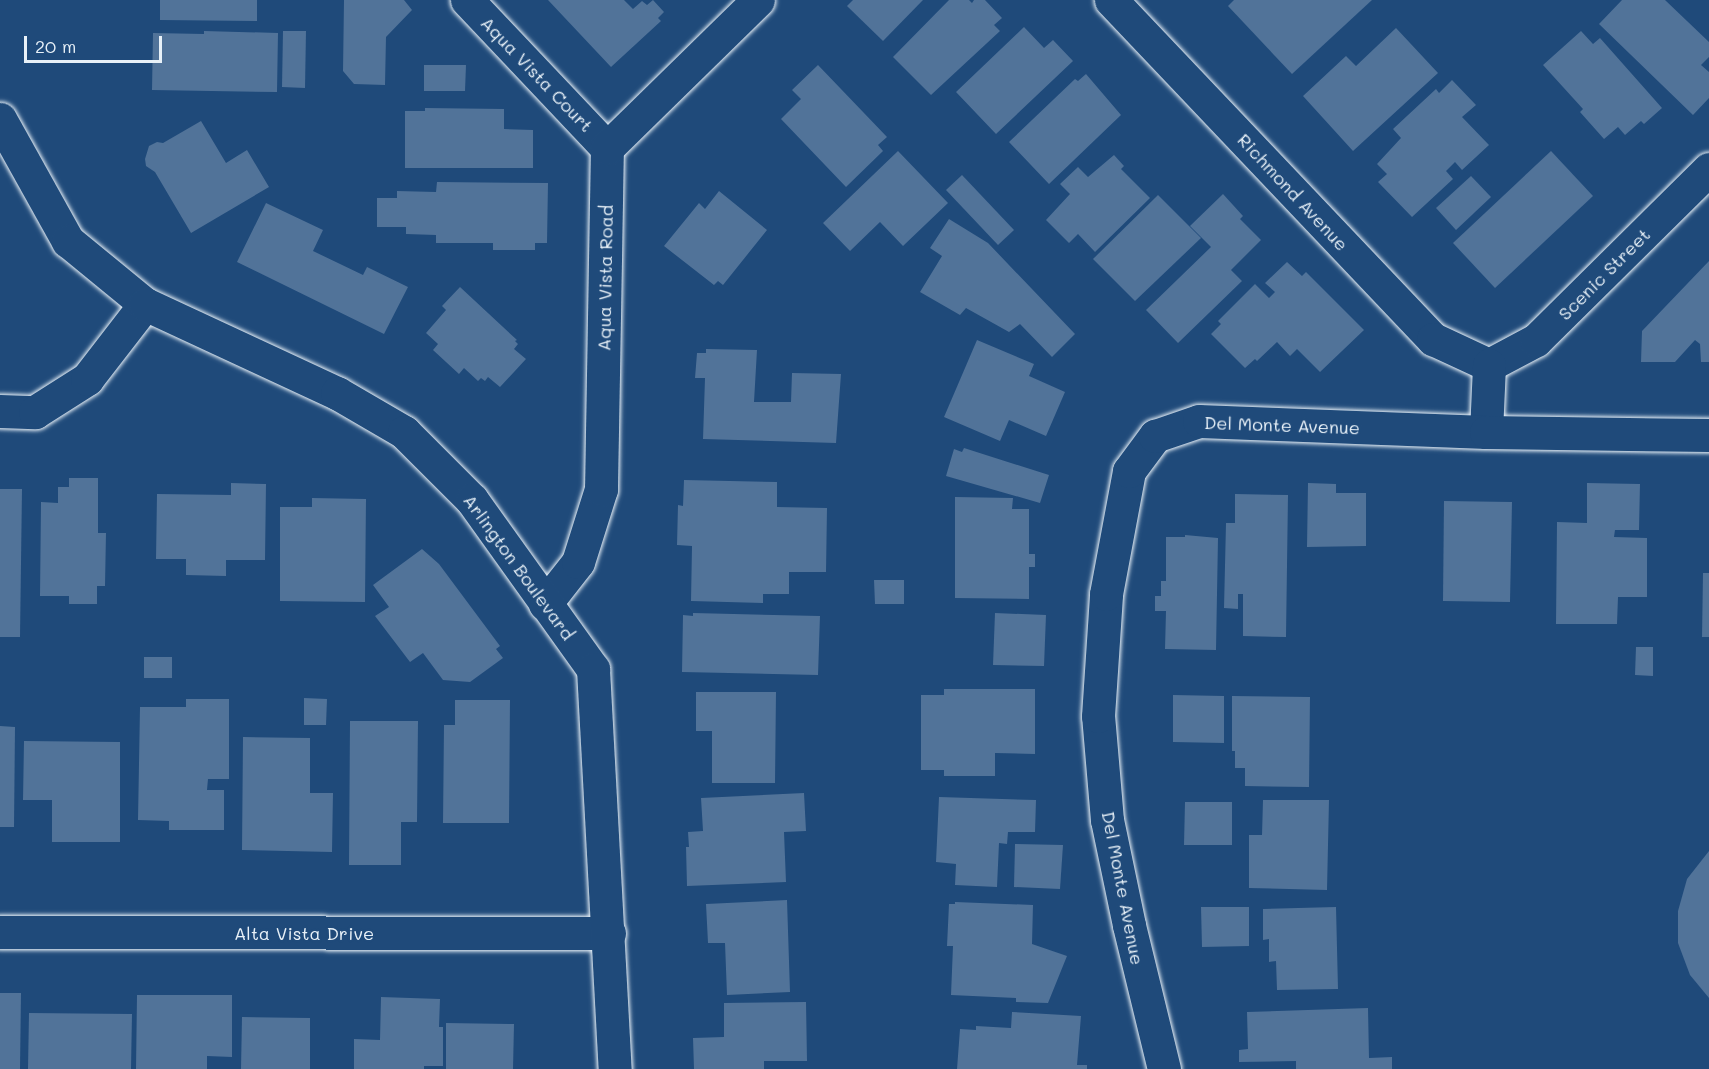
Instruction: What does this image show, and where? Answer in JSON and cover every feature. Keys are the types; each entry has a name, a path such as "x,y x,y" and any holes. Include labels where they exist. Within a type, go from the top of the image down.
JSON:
{"street":[{"name":"Aqua Vista Court","path":"467,0 608,148"},
{"path":"608,148 758,0"},
{"name":"Richmond Avenue","path":"1129,6 1433,339 1489,365"},
{"name":"Arlington Boulevard","path":"0,119 68,241 145,304 337,393 404,432 472,500 593,669 615,1069"},
{"name":"Aqua Vista Road","path":"545,604 578,562 601,489 608,148"},
{"name":"Scenic Street","path":"1489,365 1536,340 1709,169"},
{"path":"0,411 35,412 87,379 145,304"},
{"path":"1485,432 1489,365"},
{"name":"Del Monte Avenue","path":"1164,1069 1129,925 1107,820 1098,716 1106,594 1129,471 1155,436 1199,421 1485,432 1709,435"},
{"name":"Alta Vista Drive","path":"0,932 609,933"}],"building":[{"path":"160,0 257,0 257,21 160,20"},
{"path":"344,0 404,0 412,10 386,37 385,85 354,84 343,71"},
{"path":"548,0 624,0 633,9 642,1 647,5 653,0 664,12 658,18 661,21 611,67"},
{"path":"853,0 923,0 883,41 847,6"},
{"path":"949,0 969,0 972,3 974,0 985,0 1002,18 994,25 1000,31 931,95 893,57"},
{"path":"1234,0 1372,0 1292,74 1228,6"},
{"path":"1622,0 1665,0 1709,42 1709,57 1701,65 1709,72 1709,98 1693,115 1599,24"},
{"path":"1024,27 1044,48 1053,40 1073,61 996,134 956,92"},
{"path":"1396,28 1438,73 1353,151 1303,96 1346,56 1356,66"},
{"path":"204,31 278,33 277,92 152,90 153,33 204,34"},
{"path":"283,31 306,31 305,88 282,87"},
{"path":"1581,31 1593,44 1600,38 1662,108 1644,124 1641,121 1625,135 1618,127 1604,139 1580,112 1583,109 1543,65"},
{"path":"424,65 466,65 465,91 424,91"},
{"path":"818,65 887,137 878,145 883,151 846,187 781,119 801,99 792,90"},
{"path":"1086,74 1121,115 1049,184 1009,142 1075,79 1078,81"},
{"path":"1452,80 1476,105 1462,117 1489,145 1462,170 1455,162 1446,171 1453,179 1412,217 1378,182 1387,174 1377,164 1401,138 1393,129 1436,89 1439,93"},
{"path":"425,108 504,109 504,129 533,130 533,168 405,168 405,111 425,111"},
{"path":"201,121 226,163 247,150 269,187 191,233 155,172 146,166 145,159 149,146 157,142 163,143"},
{"path":"898,151 948,203 903,246 880,222 850,251 823,223"},
{"path":"1551,151 1593,196 1495,288 1453,243"},
{"path":"1114,155 1124,166 1121,169 1150,198 1095,252 1078,234 1069,243 1046,220 1070,194 1060,184 1078,167 1088,177"},
{"path":"962,175 1014,230 998,245 946,190"},
{"path":"1471,176 1491,197 1456,230 1436,208"},
{"path":"437,182 548,183 547,243 535,243 535,250 493,250 493,243 436,243 436,235 406,234 406,227 377,227 377,198 397,198 397,191 436,192"},
{"path":"719,191 767,230 723,285 718,281 714,285 664,246 699,203 705,209"},
{"path":"1223,194 1243,216 1240,219 1261,240 1231,270 1242,281 1178,343 1146,310 1211,247 1190,226"},
{"path":"1158,195 1201,238 1135,301 1093,259"},
{"path":"266,203 323,230 313,251 363,275 367,267 408,287 384,334 237,262"},
{"path":"949,219 988,243 1075,334 1052,357 1020,324 1009,332 966,308 960,315 920,292 942,256 930,248"},
{"path":"1709,261 1709,362 1701,362 1700,344 1695,340 1675,362 1641,362 1642,331"},
{"path":"1287,262 1302,276 1306,272 1364,330 1320,372 1297,349 1290,356 1277,342 1257,361 1255,359 1245,368 1211,334 1221,324 1218,321 1255,284 1269,298 1275,292 1265,283"},
{"path":"460,287 517,340 515,341 518,344 514,349 526,359 500,387 488,377 485,381 481,378 478,381 464,368 459,374 433,350 438,344 426,333 446,310 442,306"},
{"path":"977,340 1034,364 1029,376 1065,392 1046,436 1009,420 1000,441 944,417"},
{"path":"706,349 757,350 754,402 791,402 792,373 841,374 836,443 703,439 705,378 695,378 697,353 706,353"},
{"path":"964,448 1049,475 1040,503 946,476 954,449 962,452"},
{"path":"69,478 98,478 98,533 106,533 105,586 97,586 97,604 69,604 69,596 40,596 41,502 58,503 58,487 69,487"},
{"path":"684,480 777,482 777,507 827,508 826,572 789,572 789,594 763,594 763,603 691,601 692,546 677,545 678,505 683,506"},
{"path":"231,483 266,484 265,560 226,560 226,576 186,575 186,559 156,559 157,494 231,495"},
{"path":"1308,483 1336,484 1336,493 1366,493 1366,546 1307,547"},
{"path":"1587,483 1640,484 1639,530 1615,530 1614,537 1647,538 1647,597 1618,597 1617,624 1556,624 1557,522 1587,523"},
{"path":"0,489 22,489 20,637 0,637"},
{"path":"1235,494 1288,495 1286,637 1243,636 1243,594 1238,594 1238,609 1224,608 1226,523 1235,523"},
{"path":"955,497 1013,498 1012,509 1029,509 1029,554 1035,554 1035,567 1029,567 1029,599 955,598"},
{"path":"312,498 366,499 365,602 280,601 280,507 312,507"},
{"path":"1444,501 1512,502 1510,602 1443,601"},
{"path":"1185,535 1218,538 1216,650 1165,649 1166,611 1155,611 1155,596 1161,596 1161,581 1166,581 1166,537 1185,537"},
{"path":"422,549 439,564 500,646 496,649 503,658 470,682 443,680 423,653 410,662 375,616 389,607 373,585"},
{"path":"1703,573 1709,573 1709,637 1702,637"},
{"path":"874,580 904,580 904,604 875,604"},
{"path":"693,613 820,616 818,675 682,672 683,615 693,616"},
{"path":"995,613 1046,615 1044,666 993,665"},
{"path":"1636,647 1653,647 1653,676 1635,675"},
{"path":"144,657 172,657 172,678 144,678"},
{"path":"944,689 1035,689 1035,754 995,753 995,776 944,776 944,770 921,770 921,695 944,695"},
{"path":"696,692 776,692 775,783 712,783 712,731 696,731"},
{"path":"1173,695 1224,696 1224,743 1173,742"},
{"path":"1232,696 1310,697 1309,787 1245,786 1245,768 1235,768 1235,751 1232,751"},
{"path":"304,698 327,699 326,725 304,725"},
{"path":"186,699 229,699 229,779 208,779 207,790 224,790 224,830 169,830 169,821 138,820 140,707 186,707"},
{"path":"455,700 510,700 509,823 443,823 444,725 455,725"},
{"path":"350,721 418,721 417,822 401,822 401,865 349,865"},
{"path":"0,726 15,727 14,827 0,827"},
{"path":"243,737 310,738 310,793 333,793 332,852 242,850"},
{"path":"24,741 120,742 120,842 52,842 52,800 23,800"},
{"path":"804,793 806,831 784,832 786,882 687,886 688,832 703,831 701,798"},
{"path":"939,797 1036,800 1035,832 1008,832 1007,844 999,843 997,887 955,885 956,864 936,862"},
{"path":"1263,800 1329,800 1327,890 1249,888 1249,835 1262,835"},
{"path":"1185,802 1232,802 1232,845 1184,845"},
{"path":"1015,844 1063,845 1060,889 1014,887"},
{"path":"1709,851 1709,998 1690,975 1678,943 1678,911 1687,879"},
{"path":"787,900 790,992 727,995 725,943 708,943 706,904"},
{"path":"955,902 1033,905 1032,944 1067,956 1048,1003 1016,1002 1016,998 951,995 953,946 947,946 949,904 955,904"},
{"path":"1201,907 1249,907 1249,946 1202,947"},
{"path":"1336,907 1338,989 1277,990 1276,961 1269,962 1269,939 1263,940 1263,909"},
{"path":"0,993 21,993 20,1069 0,1069"},
{"path":"137,995 232,995 232,1057 207,1056 207,1069 136,1069"},
{"path":"381,997 440,999 439,1027 443,1027 443,1066 424,1066 424,1069 354,1069 354,1039 380,1040"},
{"path":"806,1002 807,1061 764,1061 764,1069 694,1069 693,1038 724,1037 724,1003"},
{"path":"1368,1008 1369,1058 1392,1057 1392,1069 1296,1069 1296,1061 1239,1062 1239,1050 1248,1049 1247,1012"},
{"path":"1012,1012 1081,1016 1077,1065 1087,1065 1087,1069 957,1069 960,1029 976,1030 976,1026 1011,1028"},
{"path":"29,1013 132,1014 131,1069 28,1069"},
{"path":"242,1017 310,1018 310,1069 241,1069"},
{"path":"446,1023 514,1024 513,1069 446,1069"}]}
